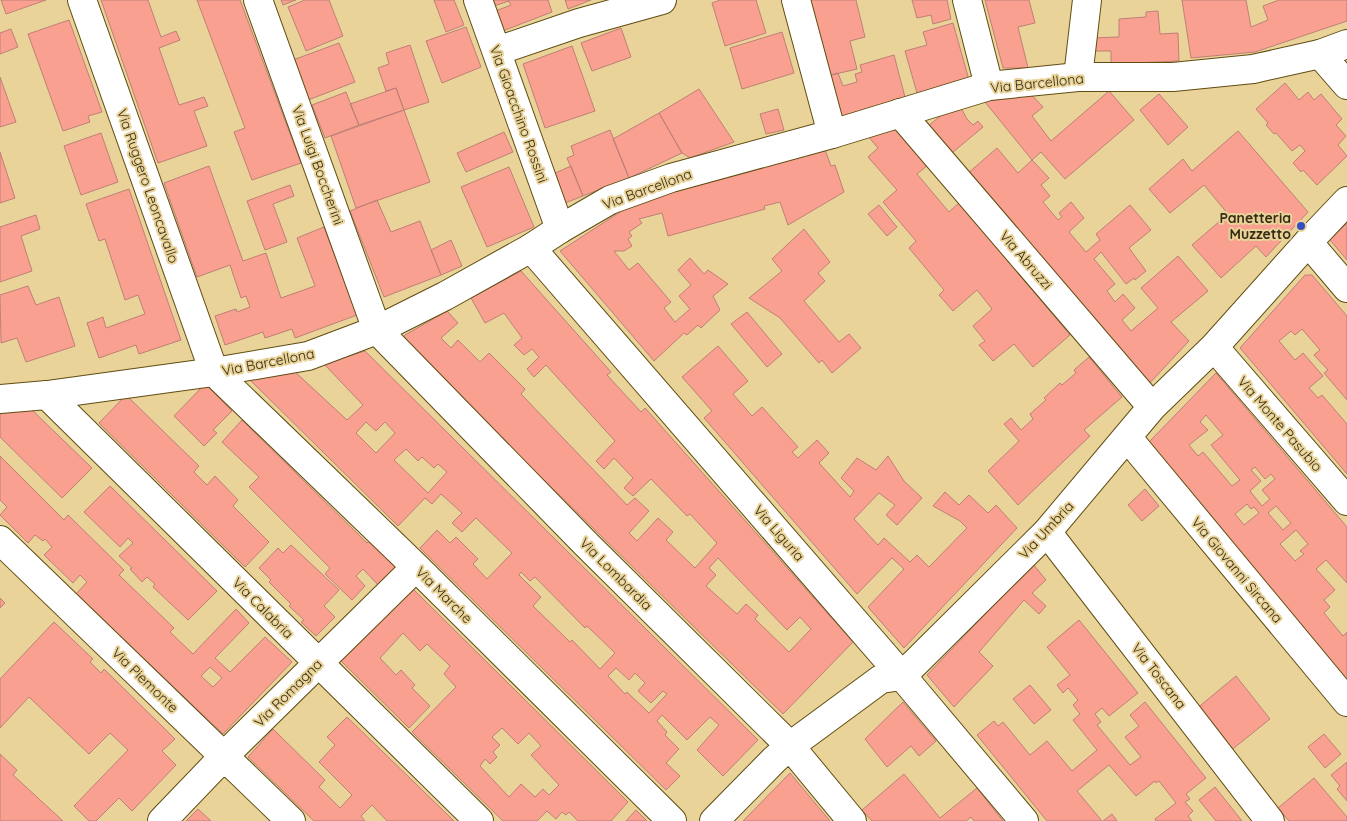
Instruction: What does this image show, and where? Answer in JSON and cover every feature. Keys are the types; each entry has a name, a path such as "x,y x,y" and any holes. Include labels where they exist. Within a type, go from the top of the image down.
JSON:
{"street":[{"name":"Via Ruggero Leoncavallo","path":"82,0 214,372"},
{"name":"Via Luigi Boccherini","path":"258,0 377,330"},
{"name":"Via Gioacchino Rossini","path":"478,0 560,229"},
{"path":"497,51 579,23 662,0"},
{"path":"796,0 832,134"},
{"path":"967,0 989,86"},
{"path":"1078,77 1086,0"},
{"name":"Via Barcellona","path":"1,396 48,395 214,372 308,356 377,330 445,296 531,248 610,200 671,178 832,134 989,86 1078,77 1173,77 1253,69 1320,54 1347,44"},
{"path":"1320,54 1347,85"},
{"name":"Via Abruzzi","path":"900,112 1152,407"},
{"name":"Via Umbria","path":"902,676 1047,532 1152,407 1214,347 1347,201"},
{"path":"1308,242 1347,288"},
{"name":"Via Liguria","path":"531,248 902,676 1024,821"},
{"name":"Via Lombardia","path":"377,330 585,543 790,746 852,821"},
{"name":"Via Monte Pasubio","path":"1214,347 1347,501"},
{"name":"Via Marche","path":"214,372 416,567 672,821"},
{"name":"Via Calabria","path":"48,395 479,821"},
{"name":"Via Giovanni Sircana","path":"1127,437 1347,702"},
{"name":"Via Toscana","path":"1047,532 1270,821"},
{"name":"Via Piemonte","path":"0,540 290,821"},
{"name":"Via Romagna","path":"162,821 224,756 416,567"},
{"path":"714,821 774,759 790,746 881,679 902,676"}],"building":[{"path":"1,0 46,0 6,14"},
{"path":"101,0 148,0 161,37 176,31 180,40 159,48 179,105 204,97 208,106 194,111 207,146 158,163"},
{"path":"197,0 240,0 301,163 252,180 234,132 245,128"},
{"path":"281,0 296,0 283,5"},
{"path":"305,0 329,0 343,36 306,51 288,7"},
{"path":"434,0 454,0 464,25 446,32"},
{"path":"491,0 508,0 509,1 494,6"},
{"path":"508,0 548,0 552,12 500,32 493,12 511,5"},
{"path":"565,0 591,0 568,9"},
{"path":"720,0 756,0 766,33 725,46 712,3"},
{"path":"804,0 856,0 865,37 850,41 857,69 823,77"},
{"path":"912,0 947,0 951,19 933,24 931,15 917,18"},
{"path":"985,0 1029,0 1035,23 1018,27 1028,68 1003,68"},
{"path":"1182,0 1246,0 1251,27 1268,20 1263,6 1279,0 1347,0 1347,21 1255,52 1191,58"},
{"path":"1158,11 1160,34 1178,33 1179,61 1111,64 1111,51 1092,51 1091,38 1119,37 1119,19 1146,17 1146,12"},
{"path":"69,20 102,112 88,116 90,122 63,131 28,34"},
{"path":"953,23 969,80 917,93 905,51 927,45 923,32"},
{"path":"466,27 481,67 442,83 426,41"},
{"path":"621,28 631,57 592,71 581,43"},
{"path":"11,29 18,47 0,54 0,33"},
{"path":"782,32 794,73 742,89 730,48"},
{"path":"339,43 355,82 308,100 293,60"},
{"path":"410,45 429,102 404,110 396,88 386,91 378,68 389,64 386,53"},
{"path":"572,46 595,111 545,128 523,64"},
{"path":"894,55 906,101 834,120 823,77 838,73 843,86 857,82 855,74 862,72 860,65"},
{"path":"0,77 16,122 0,127"},
{"path":"1285,83 1299,100 1308,92 1314,100 1321,94 1342,119 1336,125 1346,136 1338,145 1347,156 1317,185 1303,170 1301,172 1293,163 1305,151 1300,145 1292,151 1266,125 1268,123 1256,109"},
{"path":"396,88 404,110 359,125 350,104"},
{"path":"699,89 734,142 690,158 682,153 659,113"},
{"path":"1028,91 1043,107 1032,116 1051,141 1109,91 1134,120 1065,179 1041,152 1032,160 985,102"},
{"path":"346,92 359,125 325,138 312,105"},
{"path":"1159,94 1188,127 1168,145 1140,110"},
{"path":"960,106 967,119 973,125 978,121 983,127 952,153 928,126 944,113"},
{"path":"778,109 784,130 766,134 760,114"},
{"path":"404,110 430,182 356,208 331,136"},
{"path":"659,113 682,153 629,178 613,139"},
{"path":"894,127 928,165 917,174 949,212 959,203 1070,335 1033,367 1014,344 993,361 979,345 985,341 973,326 992,309 977,290 953,311 939,295 944,290 909,248 916,241 883,202 897,190 868,157 878,148 867,135"},
{"path":"610,130 629,178 583,196 567,158 574,155 571,146"},
{"path":"1238,131 1308,212 1266,257 1256,246 1221,278 1192,245 1228,214 1204,185 1170,213 1149,189 1183,159 1192,171"},
{"path":"504,132 513,152 466,172 457,153"},
{"path":"101,133 118,182 81,195 64,146"},
{"path":"824,147 831,166 835,165 844,192 788,225 780,202 764,206 765,209 668,236 662,213 639,219 642,223 629,232 632,236 628,239 632,246 624,251 614,251 629,270 638,263 671,302 664,308 675,322 690,309 679,296 691,285 678,270 690,258 704,274 708,270 728,284 713,296 720,310 701,328 698,325 687,335 684,333 654,361 560,251 626,208 624,206"},
{"path":"997,148 1018,173 1032,160 1049,178 1041,185 1050,196 1043,202 1058,220 1062,217 1059,213 1071,202 1084,218 1069,232 1086,252 1100,240 1096,234 1130,205 1151,230 1129,248 1146,271 1135,280 1134,278 1126,284 1101,252 1094,259 1115,284 1107,291 1115,302 1123,294 1135,308 1122,320 1131,331 1158,308 1141,288 1178,256 1208,291 1171,322 1189,341 1148,385 967,174"},
{"path":"0,152 15,198 0,203"},
{"path":"209,166 243,261 266,253 281,298 315,286 297,238 324,227 357,315 295,338 292,329 265,338 263,332 225,345 215,316 236,309 237,312 250,307 246,296 241,298 230,265 197,277 164,183"},
{"path":"571,166 583,196 565,203 553,174"},
{"path":"509,167 534,227 487,247 461,187"},
{"path":"290,185 294,196 273,204 287,242 265,250 247,201"},
{"path":"129,189 181,340 139,354 136,345 99,358 87,323 103,317 106,328 145,314 138,295 125,300 105,239 99,241 86,204"},
{"path":"377,200 391,232 420,221 441,275 384,297 350,211"},
{"path":"879,205 897,227 887,236 868,214"},
{"path":"36,215 40,229 21,236 32,271 0,282 0,227"},
{"path":"1347,223 1347,260 1330,240"},
{"path":"804,229 830,262 818,273 825,281 804,301 839,342 849,334 861,348 832,373 822,360 819,363 780,318 749,298 782,271 772,259"},
{"path":"451,240 462,266 441,275 431,250"},
{"path":"521,271 611,372 607,375 641,412 645,408 853,642 783,714 452,390 403,338 405,335 447,311 458,323 441,338 451,348 458,340 480,362 489,353 525,389 521,394 627,505 635,498 649,511 629,533 637,541 658,518 673,532 666,540 695,568 717,543 690,514 687,516 651,479 633,496 624,488 633,478 614,458 604,469 596,461 615,441 546,365 534,377 527,369 539,357 532,349 524,355 514,345 522,338 504,313 485,323 471,298","holes":["718,558 787,630 800,617 811,629 789,652 755,619 758,615 746,604 737,614 706,586 716,575 709,568"]},
{"path":"1305,275 1312,275 1347,316 1347,400 1324,373 1328,370 1314,355 1320,350 1302,329 1295,335 1291,331 1279,341 1295,360 1303,353 1323,376 1309,388 1318,398 1322,395 1347,424 1347,474 1240,348"},
{"path":"28,286 36,305 59,297 75,346 26,362 17,338 1,343 0,295"},
{"path":"747,312 782,354 767,367 731,324"},
{"path":"718,346 748,381 733,394 752,416 762,407 798,447 792,452 798,458 817,440 829,453 819,463 850,497 854,491 841,478 857,458 876,470 888,456 904,481 922,498 897,525 886,515 895,505 879,493 854,519 878,545 884,538 910,562 917,555 929,567 967,528 960,521 933,506 945,492 959,505 969,495 988,513 996,505 1017,528 904,648 868,607 904,569 892,558 857,594 704,418 712,411 682,377"},
{"path":"365,351 758,740 723,776 697,750 719,725 710,717 687,740 662,715 657,721 667,732 665,735 679,749 666,763 680,776 666,790 420,548 437,530 450,543 456,537 478,559 473,564 487,579 512,553 476,518 462,532 452,523 462,513 441,494 432,504 425,498 398,526 250,380 251,378 293,370 347,420 363,405 324,364","holes":["366,422 376,431 385,422 395,433 376,453 356,433","406,449 418,461 422,457 434,468 438,464 447,472 428,493 394,460","521,572 530,581 535,577 585,628 587,626 615,653 600,669 572,640 570,642 533,606 541,597 519,575","616,668 629,680 635,673 645,683 638,691 651,703 663,691 667,694 649,713 627,692 625,694 608,676"]},
{"path":"1089,357 1122,397 1084,430 1090,436 1018,505 988,471 1019,441 1004,424 1011,418 1021,430 1033,419 1030,414 1046,400 1044,398 1060,383 1062,385 1076,373 1074,370"},
{"path":"1216,373 1347,527 1347,583 1326,560 1316,569 1335,590 1324,600 1330,607 1324,613 1343,636 1347,632 1347,681 1149,442","holes":["1206,415 1223,435 1211,445 1240,480 1232,486 1203,452 1198,456 1189,445 1208,430 1200,422","1255,467 1265,479 1271,474 1275,479 1262,490 1270,499 1262,506 1250,491 1261,481 1251,470","1247,504 1251,509 1254,507 1259,513 1244,525 1235,514","1276,506 1291,523 1283,530 1268,513","1296,530 1308,544 1300,551 1304,554 1295,561 1280,544"]},
{"path":"205,384 232,411 213,430 217,433 204,446 174,416"},
{"path":"126,395 199,466 194,472 207,485 215,476 238,500 233,506 269,542 245,567 99,423"},
{"path":"31,409 92,468 62,498 0,437 0,413"},
{"path":"242,420 367,543 373,537 400,564 379,586 363,569 356,576 365,586 352,600 325,574 330,568 249,487 259,477 222,442"},
{"path":"0,456 64,520 68,515 124,570 119,575 174,628 170,632 193,654 236,609 249,623 215,658 230,672 265,637 292,662 223,734 76,594 87,582 80,575 73,583 44,555 52,547 45,539 43,541 35,535 28,543 0,515 7,507 0,500","holes":["210,667 222,678 213,687 201,676"]},
{"path":"110,486 217,591 188,620 153,587 155,584 147,577 142,582 130,569 132,568 119,556 133,543 128,538 120,547 84,512"},
{"path":"1145,489 1159,506 1142,521 1128,505"},
{"path":"291,545 339,590 324,606 335,617 316,636 301,622 304,620 289,606 291,604 269,582 271,580 259,568 278,548 283,553"},
{"path":"1033,564 1046,580 1032,593 1046,606 1039,614 1024,600 979,652 993,666 954,707 927,675"},
{"path":"412,588 628,802 611,821 578,821 569,812 566,815 562,812 556,819 547,811 537,821 503,821 412,732 456,687 444,674 450,666 427,644 420,651 403,633 380,658 396,675 401,670 415,685 412,688 430,706 409,728 341,661","holes":["502,728 518,744 529,733 541,746 531,755 559,785 549,795 543,789 535,797 521,784 509,797 480,766 485,759 490,764 497,757 493,752 500,745 492,737"]},
{"path":"0,598 5,603 0,608"},
{"path":"1079,620 1138,693 1109,716 1102,708 1095,714 1101,722 1097,725 1130,765 1141,757 1125,737 1139,726 1130,715 1145,702 1206,778 1186,794 1190,799 1185,802 1193,811 1188,816 1192,821 1156,821 1155,819 1176,803 1159,781 1156,783 1155,781 1136,796 1109,765 1077,791 1102,821 1047,821 977,735 994,721 998,726 1003,722 1030,755 1047,741 1072,771 1097,750 1073,720 1080,714 1073,705 1078,700 1068,688 1063,693 1057,685 1070,675 1047,647"},
{"path":"54,622 93,659 90,662 101,673 104,669 175,739 162,751 176,765 132,811 119,798 96,821 89,821 74,806 128,750 110,733 89,754 29,697 0,728 0,679"},
{"path":"1236,676 1270,719 1229,752 1195,710"},
{"path":"1030,685 1051,710 1034,724 1013,699"},
{"path":"903,702 936,741 919,756 911,746 887,767 865,739"},
{"path":"347,717 454,821 387,821 372,805 361,816 365,821 314,821 248,757 273,729 325,780 319,787 340,808 352,795 319,762 335,745 327,737"},
{"path":"1324,734 1341,754 1325,768 1308,747"},
{"path":"0,754 17,770 13,775 63,821 0,821"},
{"path":"1347,762 1347,801 1337,789 1340,786 1331,775"},
{"path":"790,773 830,821 743,821"},
{"path":"904,774 940,818 977,788 1003,821 974,821 971,817 966,821 872,821 862,810"},
{"path":"1314,778 1347,817 1347,821 1289,821 1278,808"},
{"path":"1215,787 1242,821 1216,821 1199,800"},
{"path":"198,809 211,821 186,821"},
{"path":"636,810 647,821 626,821"},
{"path":"1112,814 1117,821 1103,821"}],"place":[{"name":"Panetteria Muzzetto","path":"1301,226"}]}
